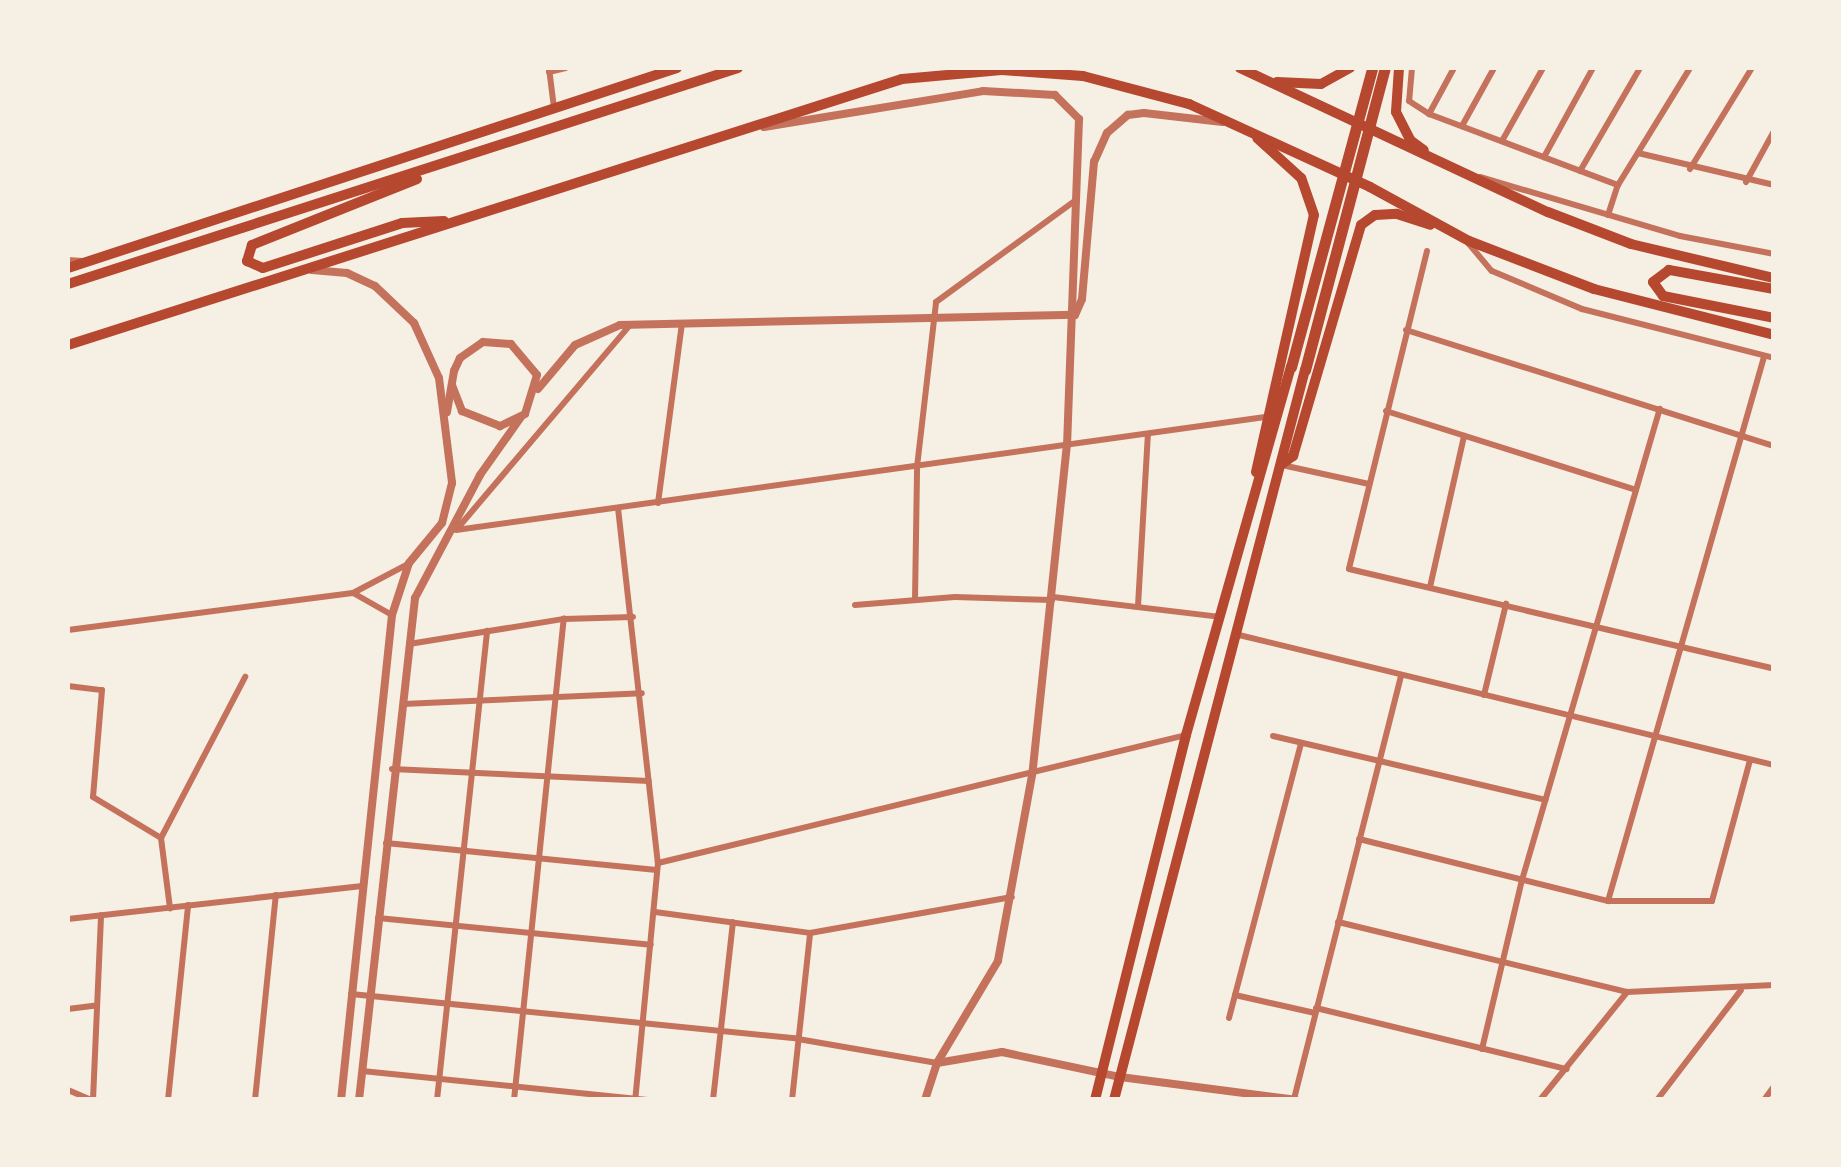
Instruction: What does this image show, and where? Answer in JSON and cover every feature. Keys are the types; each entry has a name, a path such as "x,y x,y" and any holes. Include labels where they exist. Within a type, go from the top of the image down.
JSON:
{"highway":[{"path":"1291,366 1372,68"},
{"path":"1306,370 1386,68"}],"main road":[{"path":"68,268 678,68"},
{"path":"68,284 738,68"},
{"path":"1240,68 1453,170 1631,244 1774,278"},
{"path":"1258,77 1320,84 1350,68"},
{"path":"1399,68 1394,88 1402,127 1453,170"},
{"path":"68,344 902,80 1002,70 1046,70 1138,88 1249,131 1465,239 1594,289 1774,335"},
{"path":"1248,519 1265,417 1314,216 1302,178 1249,131"},
{"path":"440,167 378,200 252,245 248,261 262,268 402,224 462,220"},
{"path":"1281,465 1293,456 1361,226 1375,215 1396,214 1452,232"},
{"path":"1774,289 1669,270 1653,282 1663,296 1774,318"},
{"path":"1095,1100 1186,735 1291,366"},
{"path":"1114,1100 1240,634 1306,370"}],"street":[{"path":"554,109 549,70 566,68"},
{"path":"1412,68 1409,101 1429,114 1618,185"},
{"path":"1429,114 1454,68"},
{"path":"1462,126 1494,68"},
{"path":"1502,141 1543,68"},
{"path":"1544,157 1593,68"},
{"path":"1580,171 1640,68"},
{"path":"1608,215 1618,185 1690,68"},
{"path":"1690,169 1752,68"},
{"path":"726,134 945,94 1054,95 1079,119 1069,298 1074,315 1067,444 1033,770 1012,897 988,985 937,1063 925,1100"},
{"path":"1074,315 1082,300 1094,162 1106,132 1128,116 1144,114 1228,123"},
{"path":"1746,182 1774,131"},
{"path":"1638,153 1690,169 1774,185"},
{"path":"1453,170 1608,215 1774,254"},
{"path":"915,600 917,467 932,315 947,288 1077,199"},
{"path":"1465,239 1492,271 1582,309 1769,358 1742,435 1608,901"},
{"path":"1427,251 1348,569 1774,669"},
{"path":"68,260 84,261"},
{"path":"303,271 347,273 396,301 430,350 446,417 450,503 409,563 392,615 341,1100"},
{"path":"359,1100 392,768 415,598 456,530 480,476 538,389 590,334 630,325 932,315 1074,315"},
{"path":"658,503 682,324"},
{"path":"456,530 630,325"},
{"path":"1406,330 1774,446"},
{"path":"446,417 460,358 497,340 524,351 538,389"},
{"path":"439,378 486,425 521,417"},
{"path":"1482,1049 1522,880 1660,410"},
{"path":"1386,411 1636,490"},
{"path":"456,530 1265,417"},
{"path":"1138,606 1148,434"},
{"path":"1430,587 1464,436"},
{"path":"1281,465 1369,484"},
{"path":"618,508 642,693 658,867 635,1099"},
{"path":"68,630 354,593 409,563"},
{"path":"354,593 392,615"},
{"path":"855,605 1052,598 1220,617"},
{"path":"1484,695 1506,604"},
{"path":"409,644 564,619 633,617"},
{"path":"514,1100 559,697 564,619"},
{"path":"437,1100 487,632"},
{"path":"1240,634 1774,765"},
{"path":"351,994 798,1039 937,1063 986,1051 1120,1077 1295,1099 1401,674"},
{"path":"170,908 161,838 245,677"},
{"path":"68,686 102,690 93,798 161,838"},
{"path":"402,704 642,693"},
{"path":"384,843 658,867 1033,770 1186,735"},
{"path":"1273,736 1546,800"},
{"path":"1229,1018 1301,743"},
{"path":"1359,839 1608,901 1712,901 1750,760"},
{"path":"392,768 649,781"},
{"path":"68,920 362,886"},
{"path":"256,1100 276,896"},
{"path":"655,912 810,933 1012,897"},
{"path":"168,1100 188,906"},
{"path":"68,1090 93,1100 94,1006 101,915"},
{"path":"377,918 651,945"},
{"path":"713,1100 732,922"},
{"path":"1338,922 1627,992 1774,985"},
{"path":"792,1100 810,933"},
{"path":"1657,1100 1742,989"},
{"path":"1540,1100 1627,992"},
{"path":"1234,995 1567,1070"},
{"path":"68,1009 94,1006"},
{"path":"362,1071 648,1100"},
{"path":"1764,1100 1774,1086"}]}
